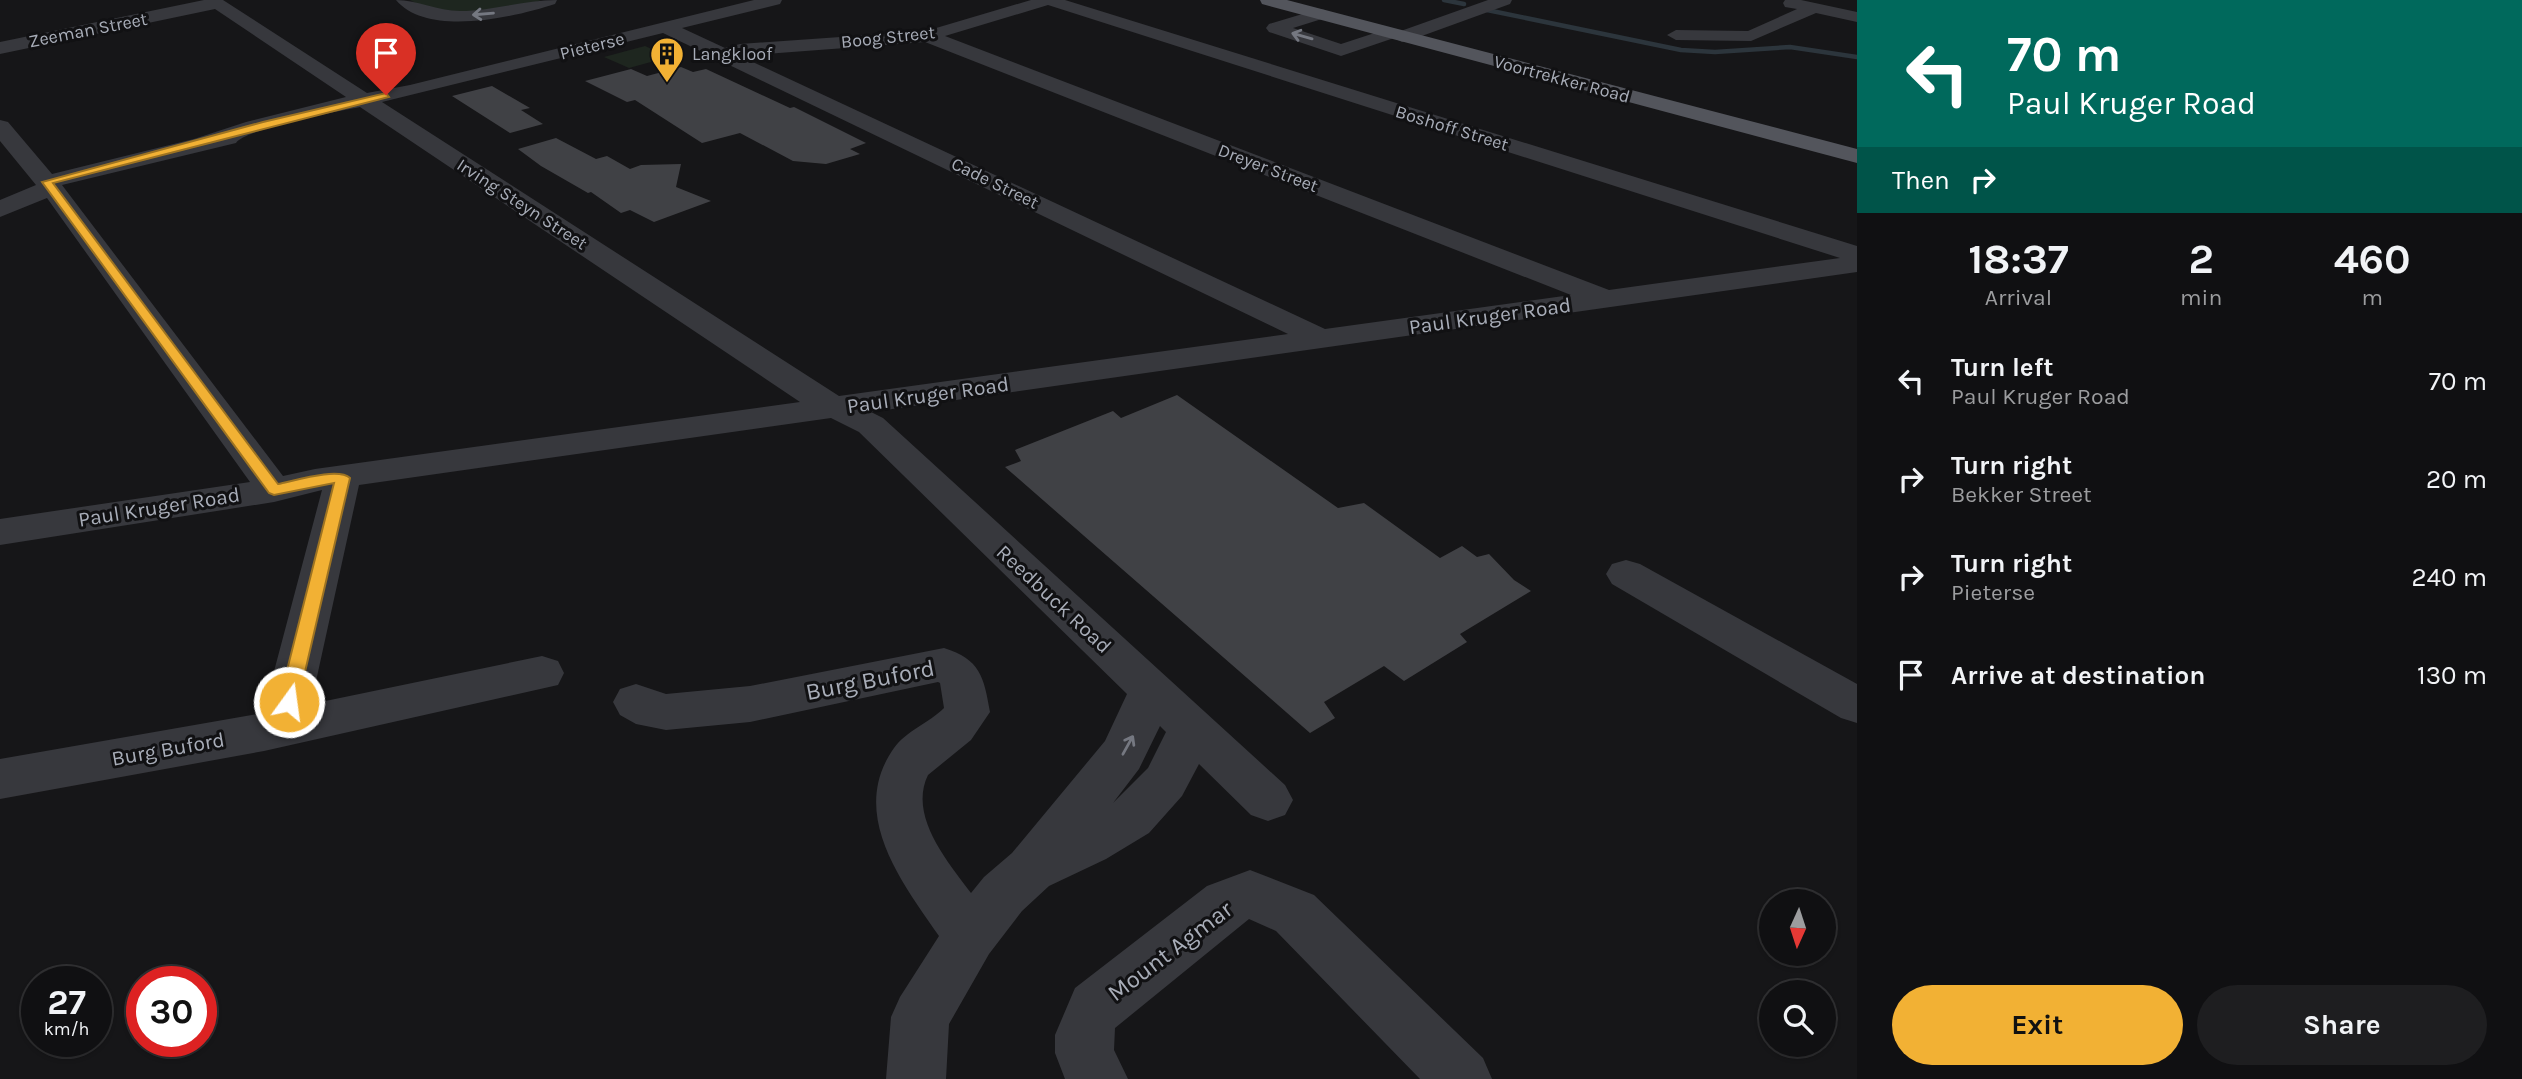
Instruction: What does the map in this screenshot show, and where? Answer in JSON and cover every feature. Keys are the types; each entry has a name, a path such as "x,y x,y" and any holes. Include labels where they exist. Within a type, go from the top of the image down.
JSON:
{"main road":[{"name":"Voortrekker Road","path":"1268,0 1312,7 1857,156"},
{"name":"Voortrekker Road","path":"1312,7 1404,33 1857,144"}],"street":[{"path":"404,0 429,12 462,16 503,12 549,0"},
{"name":"Pieterse","path":"366,102 446,71 461,71 469,76 608,36 774,0"},
{"name":"Boog Street","path":"725,54 740,50 928,36 1048,0"},
{"name":"Boshoff Street","path":"1048,0 1857,255"},
{"path":"1312,7 1275,28 1340,50 1404,33 1504,0"},
{"path":"1774,0 1857,17"},
{"name":"Zeeman Street","path":"0,48 215,2"},
{"name":"Irving Steyn Street","path":"215,2 833,408"},
{"path":"1676,35 1751,36 1814,8"},
{"name":"Cade Street","path":"657,24 1324,340"},
{"path":"551,44 608,36"},
{"name":"Dreyer Street","path":"928,36 1608,300"},
{"path":"0,209 49,184 366,102"},
{"path":"0,127 49,184 274,490"},
{"name":"Paul Kruger Road","path":"0,532 274,490 315,480 1857,264"},
{"name":"Reedbuck Road","path":"833,408 871,425 1268,800"},
{"path":"283,727 343,478"},
{"path":"1626,574 1857,705"},
{"name":"Burg Buford","path":"636,702 652,711 666,712 750,704 944,664 952,667 959,674 967,712 944,736 911,761 898,794 898,817 909,845 970,936"},
{"name":"Burg Buford","path":"0,779 283,727 542,673"},
{"path":"916,1079 920,1017 970,936 1003,894 1030,870 1122,755 1133,736 1151,690"},
{"path":"1030,870 1126,824 1155,798 1178,762 1191,728"},
{"name":"Mount Agmar","path":"1098,1079 1086,1065 1084,1043 1084,1025 1095,1008 1226,903 1250,894 1296,913 1462,1079"}],"shaded area":[{"path":"410,0 541,0 501,9 454,12 424,7"},
{"path":"645,46 669,57 629,68 604,57"}],"building":[{"path":"681,67 693,72 706,69 790,108 794,107 866,143 850,149 860,154 826,164 793,161 740,133 702,143 635,100 627,102 585,81 631,69 647,76"},
{"path":"492,86 530,108 521,110 543,124 510,133 452,96"},
{"path":"556,138 596,159 607,156 630,169 641,165 681,164 676,187 711,201 654,222 630,210 621,213 591,192 588,193 541,166 518,149"},
{"path":"1177,395 1338,508 1364,503 1440,558 1462,546 1477,557 1489,554 1514,580 1531,591 1460,634 1467,642 1404,681 1384,666 1324,702 1335,718 1310,733 1005,467 1021,461 1015,450 1113,411 1121,418"}],"waterway":[{"path":"1444,0 1464,4"},
{"path":"1487,10 1681,50 1715,52 1790,47 1857,57"}],"place":[{"name":"Langkloof","path":"667,84"}],"route":[{"path":"289,702 343,478 315,480 274,490 47,182 386,95"}]}
